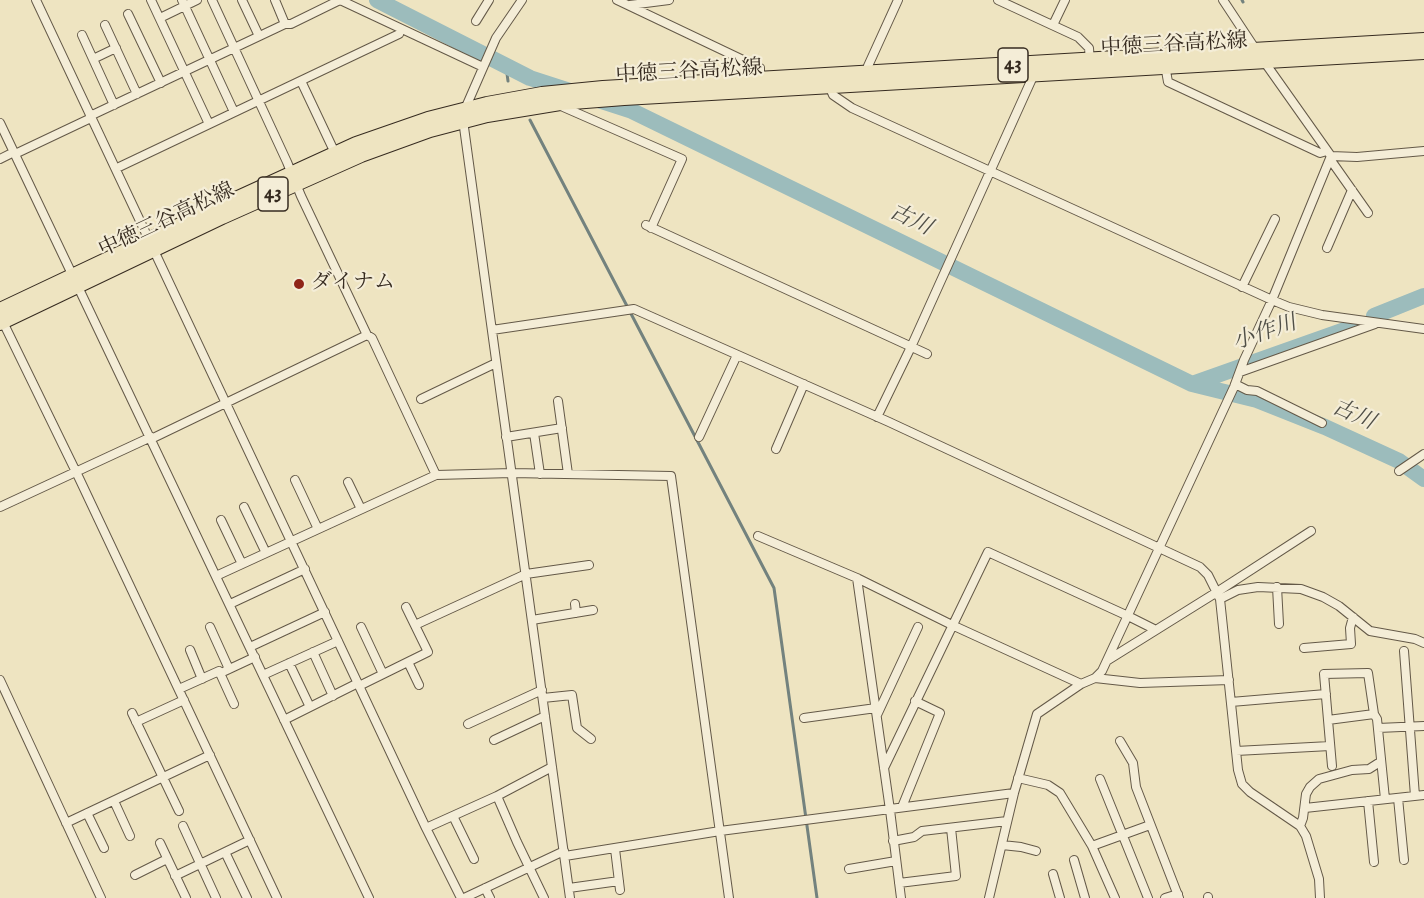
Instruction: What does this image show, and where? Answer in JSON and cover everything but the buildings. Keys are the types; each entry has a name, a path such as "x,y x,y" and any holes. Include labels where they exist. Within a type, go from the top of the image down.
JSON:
{"main road":[{"name":"中徳三谷高松線","path":"294,179 334,153 428,118 761,85 1261,56 1424,40"},
{"name":"中徳三谷高松線","path":"1261,56 1424,52"},
{"name":"中徳三谷高松線","path":"827,81 869,73 1037,69"},
{"name":"中徳三谷高松線","path":"1,318 294,179 464,115 542,94 603,88 761,85"}],"street":[{"path":"36,0 426,828 462,898 564,853 615,849 720,831 1014,793"},
{"path":"151,0 209,124"},
{"path":"159,18 183,3 197,0"},
{"path":"212,0 367,335 372,338 436,476"},
{"path":"242,0 259,36"},
{"path":"274,0 285,24"},
{"path":"0,159 340,0 484,65"},
{"path":"476,21 489,0"},
{"path":"522,0 496,38 464,115 570,898"},
{"path":"617,0 760,68 761,85"},
{"path":"629,5 669,0"},
{"path":"869,73 868,66 898,0"},
{"path":"998,0 1078,37 1089,48 1090,66"},
{"path":"1053,26 1065,0"},
{"path":"1223,0 1368,213"},
{"path":"183,3 234,112"},
{"path":"128,14 161,83"},
{"path":"105,25 137,94"},
{"path":"117,168 399,34"},
{"path":"82,35 114,105"},
{"path":"93,59 116,48"},
{"path":"1165,62 1168,81 1320,153 1357,157 1424,151"},
{"path":"883,419 911,347 1037,69"},
{"path":"301,81 334,153"},
{"path":"827,81 833,95 852,108 1272,300 1289,307 1322,315 1424,329"},
{"path":"558,104 681,159 649,226 927,354"},
{"path":"0,123 369,898"},
{"path":"989,898 1014,793 1037,714 1081,684 1095,678 1102,670 1227,402 1272,300 1330,155"},
{"path":"1328,248 1352,190"},
{"path":"1242,287 1275,219"},
{"path":"492,330 634,309 883,419 1200,567 1208,575 1219,596 1238,770 1242,784 1300,826 1306,836 1319,879 1320,898"},
{"path":"1,318 179,689 273,897"},
{"path":"1240,371 1378,323"},
{"path":"0,507 367,335"},
{"path":"699,437 737,354"},
{"path":"421,399 496,363"},
{"path":"776,449 804,384"},
{"path":"1234,386 1257,391 1322,423"},
{"path":"558,401 568,474"},
{"path":"507,437 562,428"},
{"path":"534,433 540,474"},
{"path":"1399,471 1424,454"},
{"path":"216,576 436,476 512,473 671,476 729,898"},
{"path":"295,480 318,529"},
{"path":"348,482 361,509"},
{"path":"244,507 266,553"},
{"path":"221,520 242,564"},
{"path":"1107,660 1219,596 1311,531"},
{"path":"758,536 857,578 952,625 1081,684"},
{"path":"884,768 988,552 1156,630"},
{"path":"415,625 525,574 589,565"},
{"path":"230,604 305,569"},
{"path":"857,578 901,898"},
{"path":"1219,596 1258,587 1301,589 1323,597 1370,631 1415,639 1424,643"},
{"path":"1277,587 1279,624"},
{"path":"285,720 428,652 406,607"},
{"path":"532,620 575,608 593,610"},
{"path":"250,647 325,612"},
{"path":"1304,648 1351,644 1350,628 1353,617"},
{"path":"210,627 230,669"},
{"path":"361,627 383,674"},
{"path":"876,712 918,627"},
{"path":"263,675 338,641"},
{"path":"190,650 202,679"},
{"path":"1305,808 1419,796 1404,651"},
{"path":"313,652 333,696"},
{"path":"179,689 255,657"},
{"path":"408,662 419,685"},
{"path":"289,663 310,707"},
{"path":"220,673 234,704"},
{"path":"1332,766 1324,674 1368,673 1374,714 1377,719 1384,799"},
{"path":"1095,678 1140,683 1229,680"},
{"path":"0,680 101,898"},
{"path":"468,724 542,694 572,695 577,728 591,739"},
{"path":"1231,702 1326,694"},
{"path":"179,811 134,717 184,700"},
{"path":"902,807 940,713 915,701"},
{"path":"804,718 876,712"},
{"path":"1328,720 1374,714"},
{"path":"494,740 545,716"},
{"path":"1378,728 1424,726"},
{"path":"1120,741 1133,763 1136,787 1178,896 1165,898"},
{"path":"1236,752 1330,746"},
{"path":"66,823 210,755"},
{"path":"1300,826 1306,794 1319,779 1352,770 1369,769 1380,762"},
{"path":"426,828 552,767"},
{"path":"1018,778 1048,785 1060,793 1092,846 1115,898"},
{"path":"1100,779 1148,898"},
{"path":"496,796 544,898"},
{"path":"1398,798 1404,860"},
{"path":"114,801 130,836"},
{"path":"1368,801 1374,862"},
{"path":"87,813 104,849"},
{"path":"453,816 474,859"},
{"path":"894,841 915,837 922,831 1007,821"},
{"path":"1092,846 1150,825"},
{"path":"183,826 216,898"},
{"path":"899,883 956,876 951,828"},
{"path":"175,876 249,840"},
{"path":"160,843 186,898"},
{"path":"1002,845 1036,851"},
{"path":"569,888 620,886 615,849"},
{"path":"225,852 247,898"},
{"path":"135,874 167,859"},
{"path":"1074,860 1084,898"},
{"path":"849,869 896,861"},
{"path":"1053,874 1059,898"},
{"path":"485,888 490,898"}],"waterway":[{"name":"古川","path":"377,0 530,78 632,111 1192,384 1257,400 1325,427 1399,461 1424,479"},
{"path":"506,66 508,81"},
{"path":"530,120 774,588 817,898"},
{"name":"小作川","path":"1374,316 1424,296"},
{"name":"小作川","path":"1192,384 1353,327"}],"place":[{"name":"ダイナム","path":"299,284"}]}
